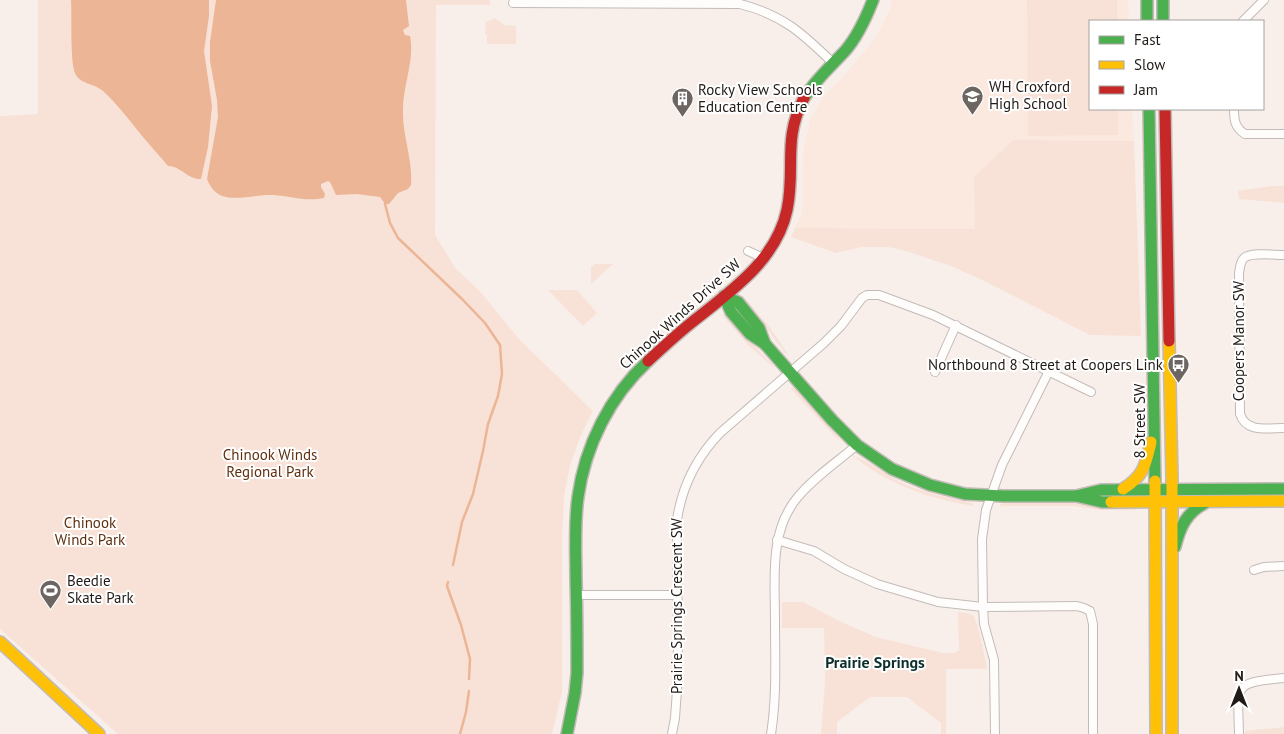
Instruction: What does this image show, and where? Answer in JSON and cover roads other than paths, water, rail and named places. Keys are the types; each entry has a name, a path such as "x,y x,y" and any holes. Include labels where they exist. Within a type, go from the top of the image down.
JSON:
{"street":[{"name":"Chinook Winds Drive SW","path":"567,734 573,707 577,673 576,509 585,464 599,428 616,398 635,374 666,344 751,272 779,234 785,219 789,196 790,139 802,101 811,86 832,62 846,50 866,19 873,0"},
{"path":"1147,0 1147,20"},
{"path":"1163,0 1163,20"},
{"path":"1244,20 1264,0"},
{"path":"513,3 740,4 762,10 786,22 832,62"},
{"name":"8 Street SW","path":"1149,110 1156,490 1156,734"},
{"name":"8 Street SW","path":"1165,110 1172,490 1172,734"},
{"path":"1234,110 1235,125 1245,134 1284,134"},
{"path":"748,251 762,258"},
{"name":"Coopers Manor SW","path":"1284,255 1251,255 1244,258 1240,264 1239,273 1240,414 1242,420 1251,427 1284,428"},
{"name":"Prairie Springs Crescent SW","path":"672,734 678,676 677,520 680,502 695,464 707,447 720,434 841,326 862,298 868,295 880,295 933,315 1091,392"},
{"path":"724,296 738,302 759,328 765,344 832,420 857,445 892,470 913,479 946,490 990,496 1076,496 1102,502 1284,501"},
{"path":"936,372 956,325"},
{"path":"995,734 994,660 984,624 982,539 987,507 1002,464 1049,371"},
{"path":"1122,490 1141,476 1155,428"},
{"path":"771,734 776,697 775,564 778,540 785,517 796,499 808,486 857,445"},
{"path":"1076,496 1094,491 1122,490 1284,489"},
{"path":"1172,561 1183,522 1188,513 1195,507 1208,502"},
{"path":"778,540 814,551 859,577 938,602 983,607 1076,606 1090,611 1093,624 1093,734"},
{"path":"1254,570 1264,567 1284,566"},
{"path":"576,595 677,595"},
{"path":"0,642 99,734"},
{"path":"1239,734 1238,698 1243,686 1254,681 1284,678"}],"waterway":[{"path":"385,204 390,223 398,238 485,323 500,345 502,374 498,396 488,424 473,494 462,522 453,565"},
{"path":"448,582 447,586 461,625 470,659 469,679"},
{"path":"460,734 469,691"}],"place":[{"name":"WH Croxford High School","path":"973,115"},
{"name":"Rocky View Schools Education Centre","path":"682,118"},
{"name":"Northbound 8 Street at Coopers Link","path":"1179,384"},
{"name":"Beedie Skate Park","path":"51,609"}],"district":[{"name":"Prairie Springs","path":"875,662"}],"park label":[{"name":"Chinook Winds Regional Park","path":"270,464"},
{"name":"Chinook Winds Park","path":"90,532"}]}
